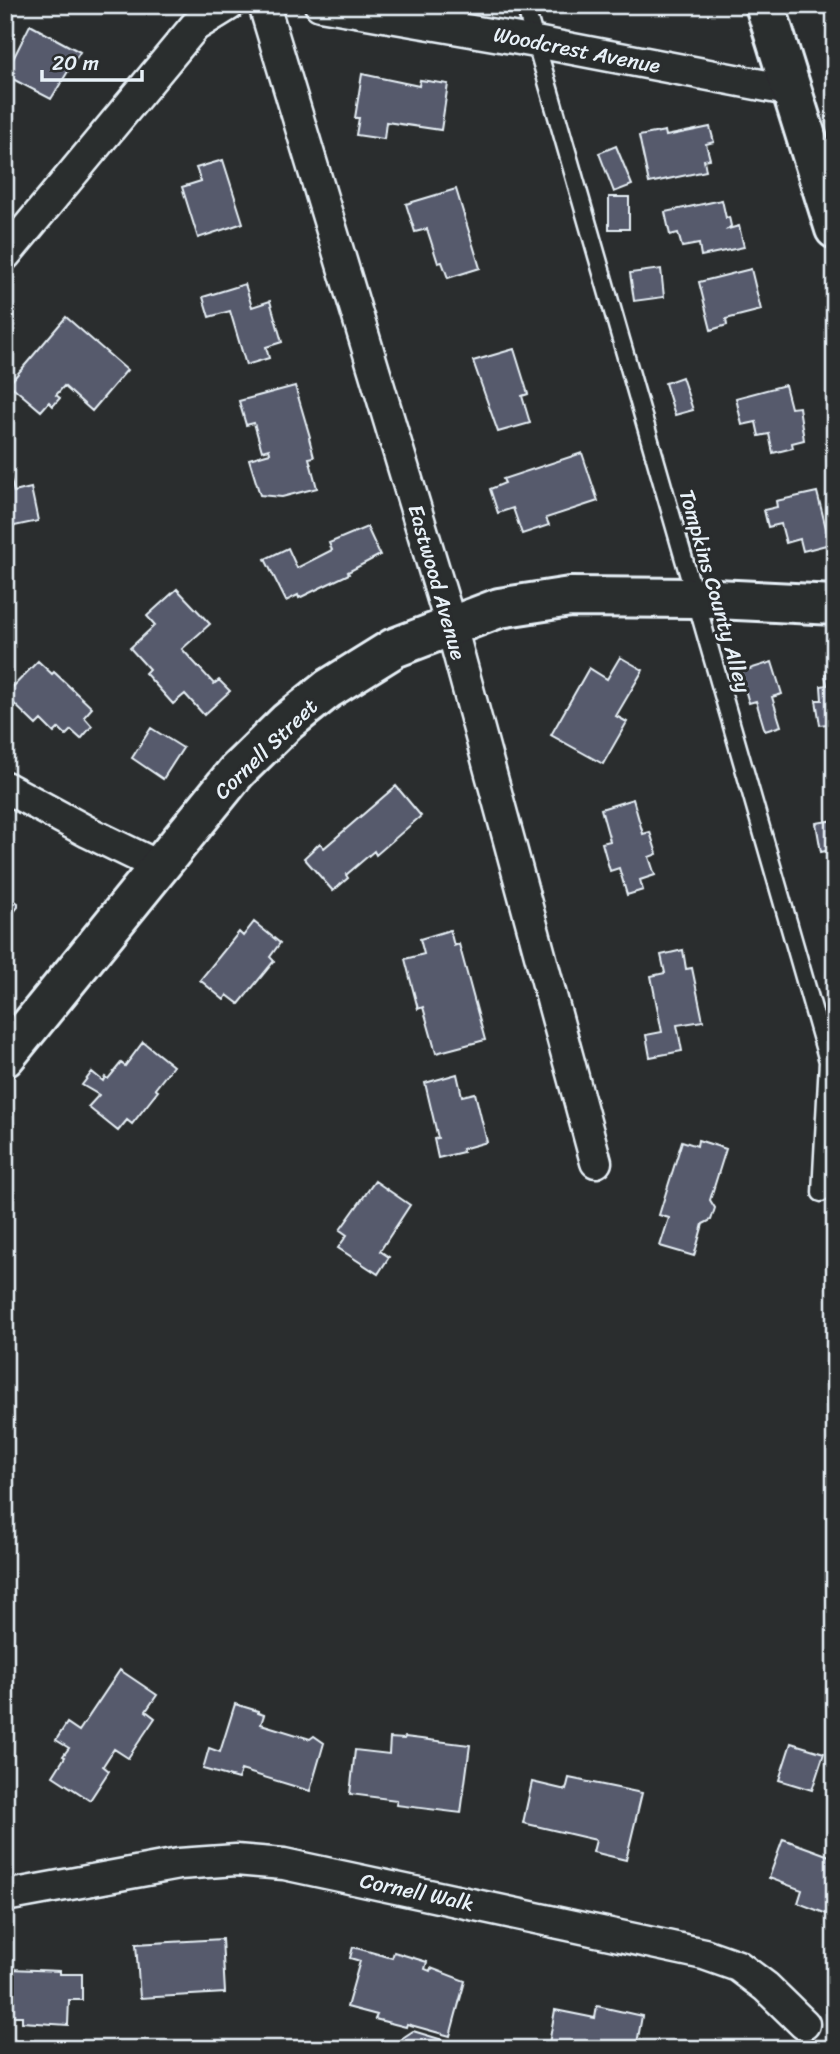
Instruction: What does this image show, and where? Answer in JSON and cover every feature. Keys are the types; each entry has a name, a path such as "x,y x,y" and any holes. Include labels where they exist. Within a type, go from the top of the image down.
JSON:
{"main road":[{"path":"765,5 835,229"},
{"name":"Cornell Street","path":"5,1056 237,771 287,722 328,689 394,648 499,608 570,597 696,598 835,605"}],"street":[{"path":"5,255 195,26 229,5"},
{"name":"Eastwood Avenue","path":"264,5 452,626 596,1162"},
{"name":"Woodcrest Avenue","path":"320,5 536,42 793,91"},
{"path":"5,787 158,866"},
{"name":"Cornell Walk","path":"5,1896 179,1864 236,1860 284,1864 704,1954 738,1966 766,1987 804,2024"}],"lane":[{"name":"Tompkins County Alley","path":"525,5 828,1061 821,1193"}],"building":[{"path":"30,25 80,52 51,99 5,75"},
{"path":"362,74 419,86 420,80 448,84 441,130 386,122 384,139 356,135 359,118 355,118"},
{"path":"710,127 714,142 706,144 710,159 704,160 706,171 649,183 639,136 665,131 666,136"},
{"path":"616,146 632,185 614,192 599,153"},
{"path":"223,160 243,223 198,238 182,187 201,181 196,168"},
{"path":"456,189 480,268 448,278 442,262 438,263 427,229 415,232 406,204"},
{"path":"609,197 629,197 629,229 609,229"},
{"path":"722,200 726,218 729,217 731,226 728,229 739,226 744,247 701,256 699,244 682,247 678,233 670,235 665,212"},
{"path":"661,269 664,297 634,301 630,273"},
{"path":"751,269 761,310 726,319 727,325 711,330 699,282"},
{"path":"245,284 252,307 270,301 282,342 266,347 269,358 246,365 230,311 209,317 203,297"},
{"path":"66,317 127,370 92,411 64,386 56,395 60,398 53,406 49,402 41,411 9,384"},
{"path":"514,349 528,394 522,396 530,423 498,432 473,361"},
{"path":"682,377 693,410 675,415 665,383"},
{"path":"785,385 791,408 799,407 804,440 792,443 793,448 773,453 769,434 759,436 756,422 742,425 736,398"},
{"path":"295,386 310,437 314,457 309,458 317,488 282,497 260,495 249,459 270,453 269,449 262,451 254,423 246,425 239,401"},
{"path":"582,453 598,501 546,518 549,525 522,534 513,508 498,513 490,489 505,483 503,479"},
{"path":"5,455 14,492 31,488 38,521 5,528"},
{"path":"817,492 830,544 803,551 800,539 786,543 781,524 768,527 764,510 777,507 776,501"},
{"path":"367,527 380,555 348,572 349,574 299,598 298,595 286,601 265,559 288,548 297,568 332,550 329,543"},
{"path":"177,589 210,624 182,649 214,684 219,680 230,691 204,715 185,694 173,704 145,673 149,669 130,648 155,625 147,616"},
{"path":"620,657 643,670 616,716 627,722 603,764 551,735 589,668 607,679"},
{"path":"38,661 52,674 54,672 92,708 84,717 92,726 81,739 71,730 66,735 59,728 54,733 41,720 36,725 5,695"},
{"path":"772,662 782,694 772,697 781,726 765,731 756,701 749,703 740,672"},
{"path":"835,672 835,723 820,725 816,700 822,700 821,686 827,685 825,674"},
{"path":"151,728 183,748 163,779 132,758"},
{"path":"396,786 421,816 376,855 374,851 346,875 348,878 333,891 304,858 320,843 324,848"},
{"path":"633,799 643,834 650,832 657,854 649,857 655,875 640,880 643,890 627,895 619,868 610,871 602,843 610,841 601,809"},
{"path":"835,820 835,849 821,852 816,823"},
{"path":"5,894 18,903 18,907 5,923"},
{"path":"254,922 280,943 270,957 274,961 239,1004 227,995 224,1000 200,980 239,932 243,936"},
{"path":"450,930 454,946 459,944 485,1040 436,1053 423,1007 418,1009 405,959 424,954 420,939"},
{"path":"683,950 686,969 692,968 703,1021 677,1025 682,1051 650,1057 646,1035 662,1032 651,976 665,973 661,955"},
{"path":"143,1042 173,1066 155,1089 158,1091 132,1124 127,1120 118,1131 88,1107 99,1095 82,1085 92,1072 103,1081 105,1077 108,1079 121,1063 125,1066"},
{"path":"457,1074 462,1096 475,1093 487,1142 438,1158 434,1139 438,1138 425,1083"},
{"path":"698,1140 726,1149 710,1200 715,1208 711,1220 703,1224 694,1256 660,1246 669,1218 659,1215 682,1141 697,1146"},
{"path":"375,1181 410,1205 380,1251 389,1257 378,1274 338,1248 347,1235 340,1230"},
{"path":"120,1670 157,1695 146,1711 155,1718 128,1758 114,1749 103,1766 109,1771 90,1800 53,1776 69,1748 56,1740 67,1723 79,1731"},
{"path":"235,1704 264,1715 261,1724 310,1739 314,1736 324,1743 310,1791 241,1770 238,1779 203,1769 209,1748 220,1752"},
{"path":"405,1737 470,1745 461,1813 396,1805 397,1800 350,1794 355,1750 389,1754 390,1738"},
{"path":"791,1743 824,1753 812,1790 779,1780"},
{"path":"569,1778 642,1793 626,1860 593,1852 596,1840 523,1823 532,1782 566,1790"},
{"path":"783,1839 835,1858 835,1917 798,1903 802,1890 769,1878"},
{"path":"222,1939 225,1993 140,1998 136,1944"},
{"path":"353,1947 392,1958 394,1952 427,1962 425,1969 430,1971 431,1968 465,1981 450,2036 407,2024 406,2027 375,2019 377,2015 347,2007 360,1961 350,1958"},
{"path":"10,1969 82,1974 82,2000 69,2000 68,2025 22,2022 22,2016 8,2016 9,1992 5,1992 6,1972 10,1972"},
{"path":"597,2006 642,2016 636,2049 548,2049 555,2010 595,2018"},
{"path":"413,2031 466,2047 400,2049 401,2039"}]}
